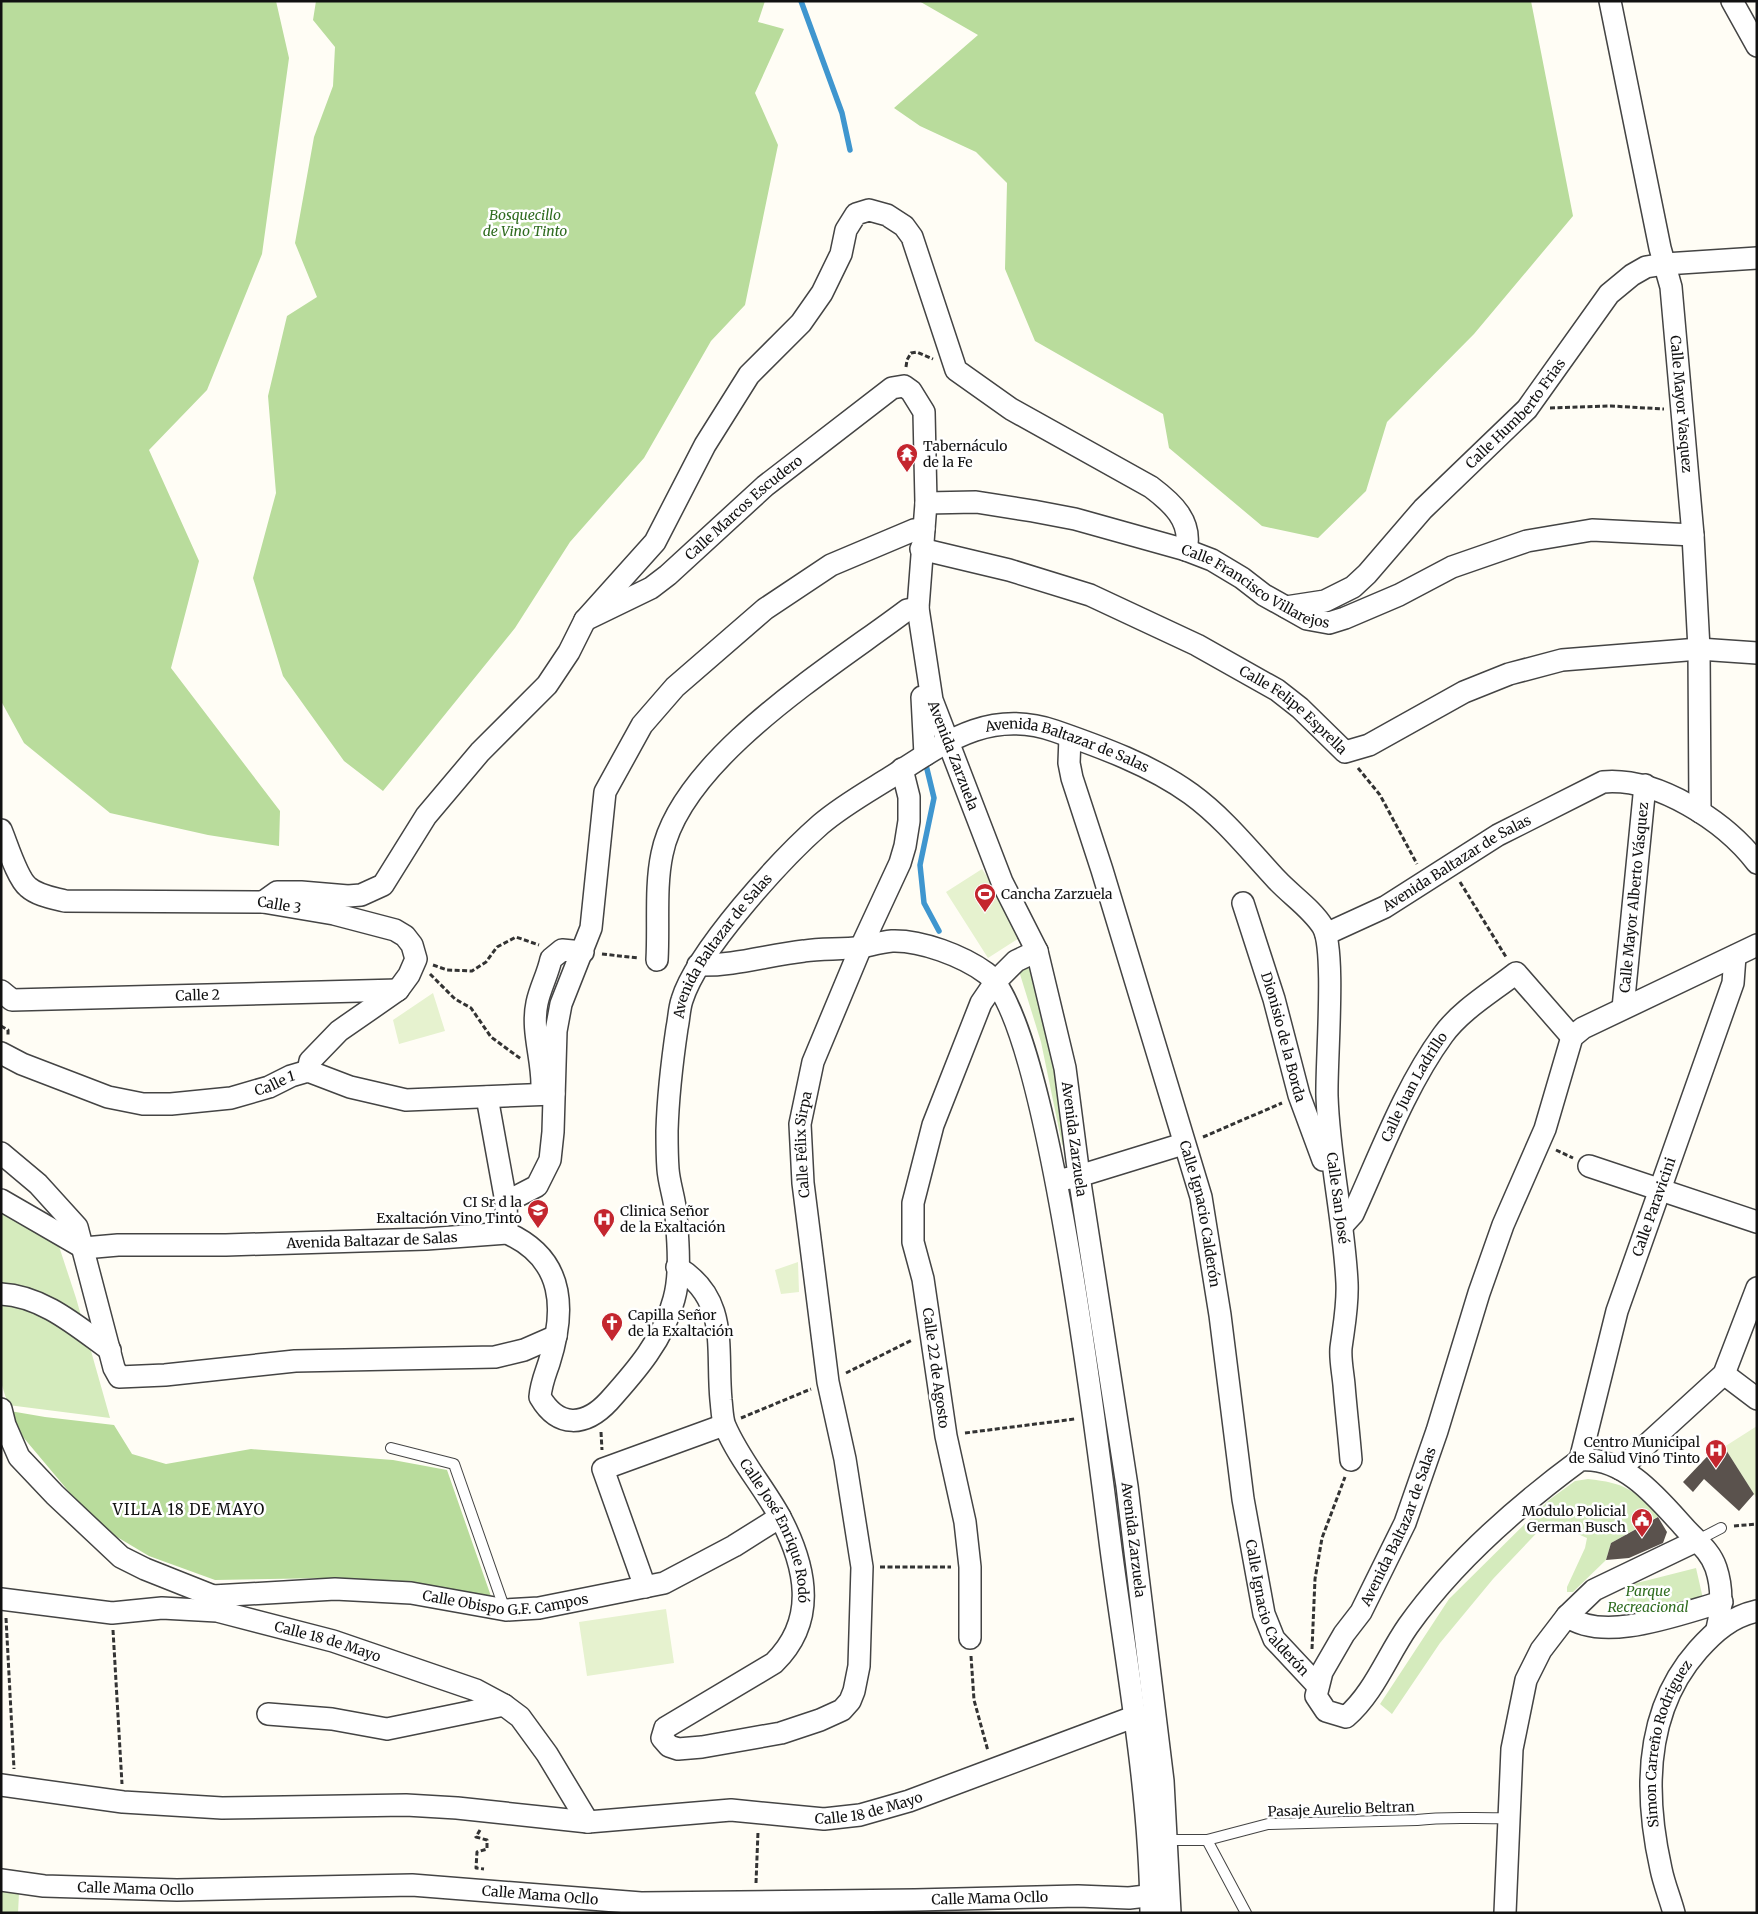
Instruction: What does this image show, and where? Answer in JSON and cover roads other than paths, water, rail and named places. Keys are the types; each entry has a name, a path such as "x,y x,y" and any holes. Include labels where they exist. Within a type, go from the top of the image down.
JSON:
{"street":[{"name":"Calle Mayor Vasquez","path":"1610,1 1664,264 1671,287 1693,535 1699,649 1700,812"},
{"path":"1732,1 1757,46"},
{"path":"263,902 277,892 348,896 361,895 383,885 426,816 480,752 547,685 559,670 585,620 603,597 627,575 655,542 705,445 749,375 802,323 816,303 836,265 846,230 856,214 869,210 887,215 904,226 912,237 952,365 967,380 1010,410 1151,487 1172,502 1185,526 1188,543 1186,550"},
{"name":"Calle Humberto Frias","path":"1286,607 1325,602 1353,587 1367,574 1423,509 1527,409 1610,294 1632,275 1646,267 1664,264 1757,258"},
{"name":"Calle Marcos Escudero","path":"585,620 651,588 663,580 765,486 892,388 905,388"},
{"path":"905,388 924,412 926,502 920,536 913,609 924,709 925,755"},
{"path":"905,388 918,428 920,536"},
{"name":"Calle Francisco Villarejos","path":"926,502 976,502 1033,511 1084,522 1186,550 1212,560 1307,619 1329,622 1345,618 1399,595 1452,567 1527,541 1592,530 1693,535"},
{"path":"548,1094 561,1004 591,928 605,792 642,725 675,687 765,609 831,565 920,536"},
{"name":"Calle Felipe Esprella","path":"920,536 1009,570 1090,595 1189,641 1277,690 1300,708 1345,752 1369,745 1464,692 1509,674 1562,660 1699,649 1757,653"},
{"path":"657,960 662,853 668,833 686,800 714,765 783,702 913,609"},
{"name":"Avenida Zarzuela","path":"913,609 937,716 950,741 1002,882 1036,951 1065,1068 1079,1176 1127,1486 1163,1781 1157,1842"},
{"name":"Avenida Baltazar de Salas","path":"84,1248 118,1245 226,1245 426,1239 507,1233 518,1238 540,1257 556,1281 560,1314 540,1397 556,1418 573,1420 601,1410 626,1383 656,1342 675,1297 677,1267 676,1211 668,1170 671,1066 682,999 698,965 734,919 789,856 819,826 842,808 925,755 971,730 997,724 1019,722 1049,729 1152,771 1193,795 1214,812 1307,909 1326,934 1386,907 1498,835 1587,788 1603,782 1618,781 1645,786 1666,794 1700,812 1748,852 1757,863"},
{"name":"Calle Ignacio Calderón","path":"1070,737 1069,764 1072,778 1149,1021 1201,1197 1209,1240 1243,1499 1264,1614 1274,1639 1320,1679"},
{"name":"Calle Félix Sirpa","path":"862,1566 845,1459 828,1382 803,1183 800,1124 813,1062 906,846 910,821 910,797 902,769"},
{"name":"Calle Mayor Alberto Vásquez","path":"1623,1008 1623,989 1645,786"},
{"name":"Calle 3","path":"1,830 22,879 28,887 44,895 66,901 263,902 334,914 395,930 408,940 416,959 409,975 398,990"},
{"name":"Dionisio de la Borda","path":"1243,903 1274,999 1299,1095 1321,1156 1327,1164 1332,1164"},
{"name":"Calle San José","path":"1326,934 1329,974 1326,1088 1332,1164 1343,1225 1347,1289 1346,1323 1341,1351 1351,1460"},
{"name":"Avenida Zarzuela","path":"698,965 724,966 803,951 861,947 891,941 916,942 982,970 996,982 1014,1020 1032,1076 1055,1180 1093,1416 1136,1716 1157,1842 1160,1904"},
{"path":"1572,1038 1583,1028 1757,945"},
{"path":"506,1202 537,1186 550,1160 554,1132 536,1024 537,1003 548,975 551,959 562,950 583,952"},
{"name":"Calle 22 de Agosto","path":"970,1638 970,1567 965,1522 946,1436 923,1278 913,1242 913,1203 933,1125 981,1003 996,982 1016,962 1036,951"},
{"name":"Calle Paravicini","path":"1580,1460 1617,1311 1733,983 1735,956"},
{"name":"Calle Juan Ladrillo","path":"1343,1225 1353,1214 1412,1086 1443,1034 1460,1016 1516,973 1572,1038"},
{"path":"308,1072 310,1061 339,1031 398,990"},
{"name":"Calle 2","path":"1,991 12,1000 398,990"},
{"name":"Avenida Baltazar de Salas","path":"1320,1679 1344,1634 1361,1612 1405,1523 1437,1431 1456,1364 1500,1234 1540,1142 1554,1102 1563,1062 1572,1038"},
{"name":"Calle 1","path":"1,1053 22,1064 108,1097 143,1104 196,1102 231,1098 269,1087 291,1076 308,1072 350,1087 406,1100 548,1094"},
{"path":"487,1097 506,1202 507,1233"},
{"path":"1055,1180 1079,1176 1184,1144"},
{"path":"1,1153 59,1204 76,1227 84,1248 116,1373 123,1378 295,1361 495,1357 524,1350 556,1336"},
{"path":"1588,1166 1757,1222"},
{"path":"10,1205 84,1248"},
{"name":"Calle José Enrique Rodó","path":"677,1267 698,1285 714,1312 719,1326 719,1385 724,1425 780,1517 801,1566 803,1599 801,1619 796,1637 787,1650 774,1663 665,1728 662,1738 669,1746 678,1749 702,1747 781,1733 820,1720 842,1710 854,1691 859,1666 862,1566"},
{"path":"1620,1469 1724,1374 1757,1288"},
{"path":"1,1294 12,1294 38,1303 65,1317 110,1350"},
{"path":"1724,1374 1757,1399"},
{"path":"1,1409 5,1425 20,1457 55,1495 121,1557 215,1604"},
{"path":"645,1587 603,1469 724,1425"},
{"path":"1320,1679 1316,1696 1326,1711 1346,1717 1363,1703 1409,1625 1457,1569 1511,1515 1580,1460 1601,1460 1620,1469 1667,1507 1709,1553 1716,1568 1722,1602 1716,1629"},
{"name":"Calle Obispo G.F. Campos","path":"215,1604 335,1588 411,1593 506,1610 539,1608 664,1583 780,1517"},
{"path":"1506,1913 1512,1750 1526,1680 1541,1650 1566,1616 1594,1590 1696,1540"},
{"name":"Calle 18 de Mayo","path":"3,1599 112,1613 215,1604 333,1641 476,1690 504,1705 520,1717 547,1754 588,1822"},
{"path":"1566,1616 1582,1625 1624,1626 1650,1622 1722,1602"},
{"name":"Simon Carreño Rodriguez","path":"1674,1913 1661,1870 1654,1831 1650,1785 1654,1741 1659,1719 1676,1679 1716,1629 1741,1616 1757,1611"},
{"path":"268,1714 332,1719 387,1729 504,1705"},
{"name":"Calle 18 de Mayo","path":"8,1786 123,1802 222,1808 406,1805 457,1808 487,1813 588,1822 731,1810 759,1811 824,1819 860,1815 909,1801 1136,1716"},
{"name":"Calle Mama Ocllo","path":"1,1880 44,1886 177,1890 412,1885 476,1886 642,1903 931,1900 1078,1896 1129,1898 1160,1904"}],"lane":[{"path":"392,1448 454,1464 506,1610"},
{"path":"1696,1540 1721,1528"},
{"name":"Pasaje Aurelio Beltran","path":"1157,1842 1207,1840 1268,1824 1418,1820 1442,1816 1468,1819 1508,1818"},
{"path":"1207,1840 1246,1913"}],"waterway":[{"path":"801,1 842,113 850,150"},
{"path":"926,765 934,798 920,865 924,903 939,931"}],"place":[{"name":"Tabernáculo de la Fe","path":"907,473"},
{"name":"Cancha Zarzuela","path":"985,913"},
{"name":"CI Sr d la Exaltación Vino Tinto","path":"538,1229"},
{"name":"Clinica Señor de la Exaltación","path":"604,1238"},
{"name":"Capilla Señor de la Exaltación","path":"612,1342"},
{"name":"Centro Municipal de Salud Vino Tinto","path":"1716,1469"},
{"name":"Modulo Policial German Busch","path":"1642,1538"}],"district":[{"name":"VILLA 18 DE MAYO","path":"189,1509"}],"park label":[{"name":"Bosquecillo de Vino Tinto","path":"525,224"},
{"name":"Parque Recreacional","path":"1648,1599"}]}
